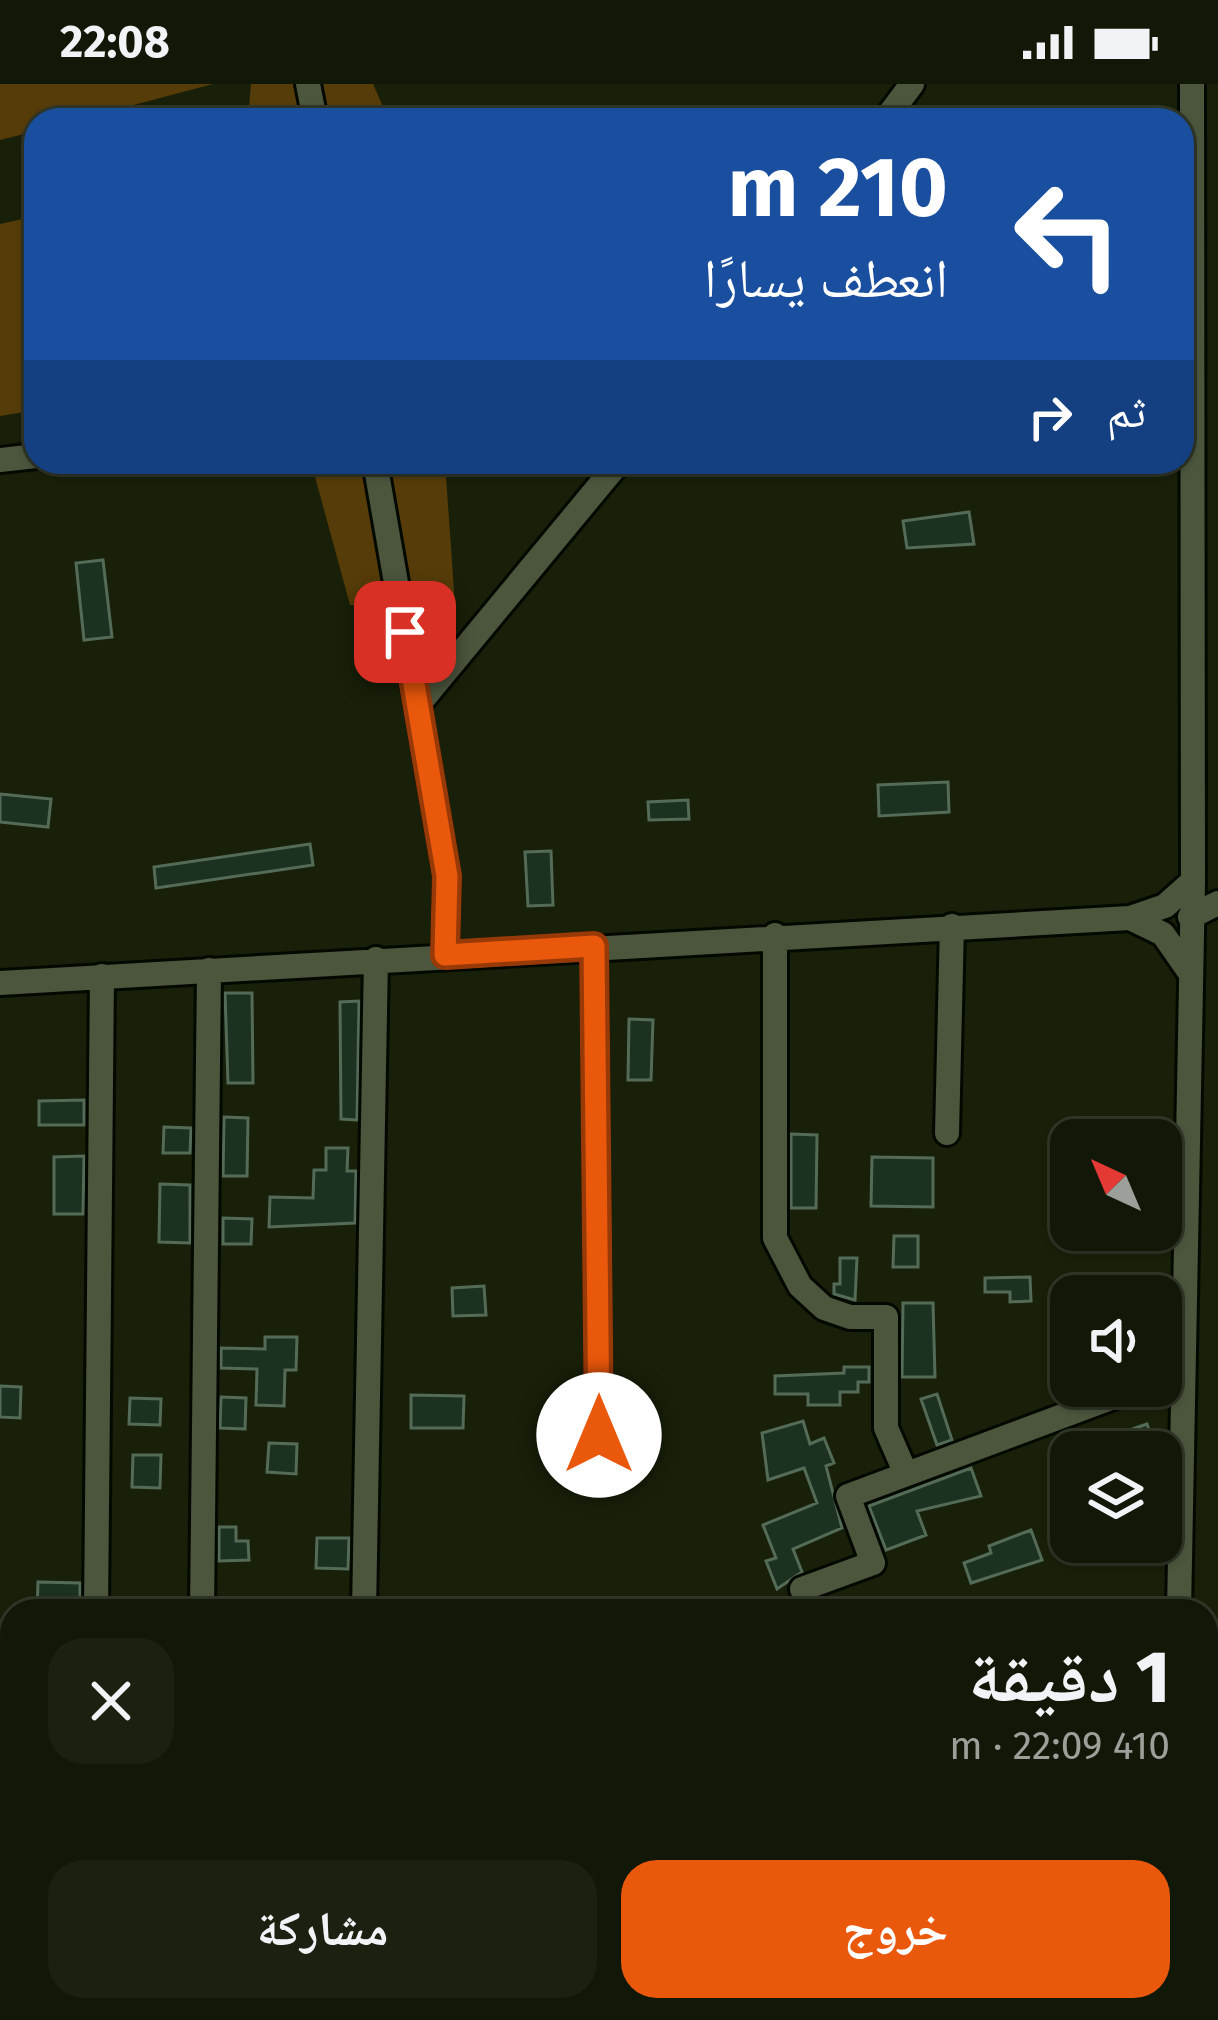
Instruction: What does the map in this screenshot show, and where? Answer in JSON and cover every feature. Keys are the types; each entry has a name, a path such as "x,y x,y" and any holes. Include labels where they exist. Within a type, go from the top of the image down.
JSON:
{"street":[{"path":"377,474 447,876 445,955"},
{"path":"418,705 609,474"},
{"path":"1175,1275 1193,880 1192,474"},
{"path":"0,983 1130,918 1166,906 1193,880"},
{"path":"1190,917 1218,903"},
{"path":"1130,918 1163,934 1189,974"},
{"path":"946,1133 952,926"},
{"path":"775,935 775,1238 800,1286 824,1308 850,1317 886,1317 886,1428 906,1474"},
{"path":"594,946 599,1435"},
{"path":"364,1599 376,958"},
{"path":"202,1599 208,970"},
{"path":"96,1599 102,976"},
{"path":"802,1589 873,1563 848,1496 1086,1407"},
{"path":"1172,1407 1179,1599"}],"shaded area":[{"path":"0,84 213,84 122,108 24,108 24,134 0,140"},
{"path":"251,84 373,84 384,108 249,108"},
{"path":"24,219 24,412 0,416 0,224"},
{"path":"314,474 446,474 455,605 350,605"}],"building":[{"path":"969,512 974,544 907,548 903,521"},
{"path":"103,560 112,637 84,640 76,563"},
{"path":"948,782 949,812 879,816 878,785"},
{"path":"0,794 51,799 48,827 0,822"},
{"path":"688,800 689,819 649,820 648,802"},
{"path":"310,844 313,865 156,888 154,867"},
{"path":"551,851 553,905 528,906 525,852"},
{"path":"225,993 252,993 253,1083 228,1083"},
{"path":"359,1001 357,1120 341,1119 340,1002"},
{"path":"629,1019 653,1020 651,1080 628,1080"},
{"path":"84,1100 84,1125 39,1125 39,1101"},
{"path":"224,1117 248,1118 247,1176 223,1176"},
{"path":"164,1127 191,1128 190,1153 163,1153"},
{"path":"791,1134 817,1135 816,1208 791,1208"},
{"path":"326,1148 348,1148 347,1171 356,1171 355,1223 269,1227 270,1197 313,1198 314,1170 326,1170"},
{"path":"84,1156 83,1214 54,1214 54,1157"},
{"path":"872,1157 933,1158 933,1207 871,1206"},
{"path":"160,1184 190,1185 190,1243 159,1242"},
{"path":"223,1218 252,1219 251,1244 223,1244"},
{"path":"894,1236 918,1236 918,1267 893,1267"},
{"path":"840,1258 857,1258 855,1300 834,1294 834,1284 840,1284"},
{"path":"1030,1277 1031,1301 1010,1302 1010,1292 985,1292 985,1278"},
{"path":"484,1286 486,1315 453,1316 452,1288"},
{"path":"903,1303 933,1303 935,1377 902,1377"},
{"path":"265,1337 297,1337 296,1370 285,1370 284,1406 256,1405 257,1369 221,1368 221,1348 265,1349"},
{"path":"844,1367 869,1367 869,1382 858,1382 858,1392 840,1392 840,1405 808,1405 808,1394 775,1394 775,1376 844,1373"},
{"path":"0,1386 21,1387 20,1418 0,1417"},
{"path":"937,1394 952,1440 937,1445 921,1399"},
{"path":"411,1395 464,1396 463,1428 411,1428"},
{"path":"221,1397 246,1398 245,1429 220,1428"},
{"path":"130,1398 161,1399 160,1425 129,1424"},
{"path":"615,1399 643,1399 642,1427 615,1427"},
{"path":"803,1421 810,1444 824,1438 834,1463 826,1466 842,1528 793,1549 802,1572 777,1589 766,1561 776,1558 763,1525 817,1503 804,1468 768,1480 762,1433"},
{"path":"269,1443 297,1444 296,1474 267,1472"},
{"path":"133,1455 161,1455 160,1488 132,1487"},
{"path":"971,1468 981,1496 917,1511 926,1535 886,1550 869,1506"},
{"path":"219,1527 236,1527 236,1541 248,1541 249,1560 219,1561"},
{"path":"1031,1530 1042,1560 971,1583 964,1563 991,1553 989,1546"},
{"path":"317,1538 349,1538 348,1569 316,1568"},
{"path":"38,1582 80,1583 80,1599 37,1599"}],"route":[{"path":"405,632 447,876 445,955 594,946 601,1164 599,1435"}]}
